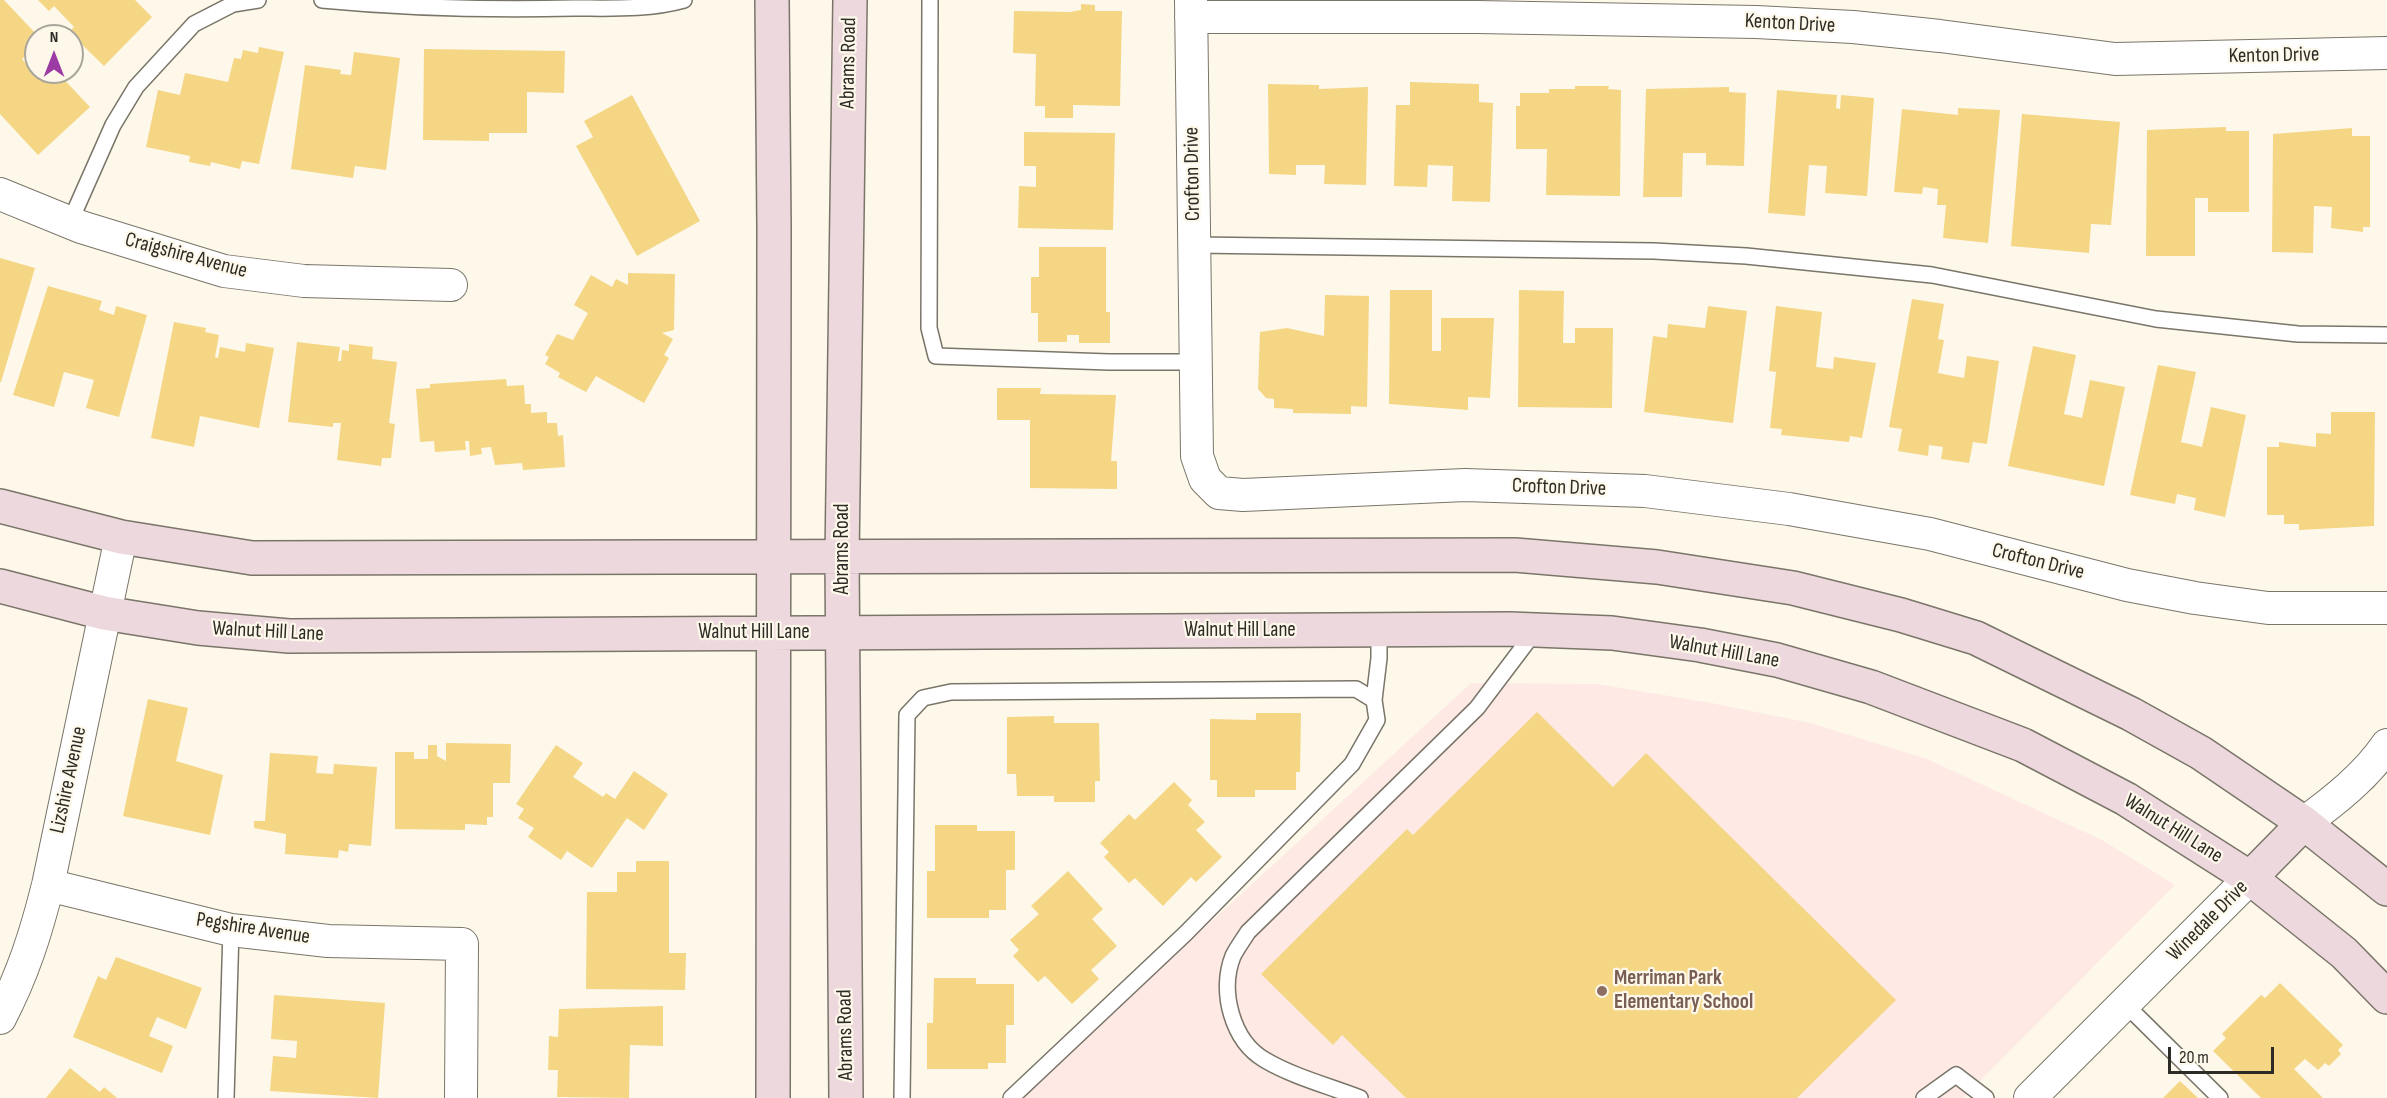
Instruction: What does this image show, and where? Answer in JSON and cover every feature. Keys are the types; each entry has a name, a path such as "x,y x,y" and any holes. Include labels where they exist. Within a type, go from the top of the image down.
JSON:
{"main road":[{"path":"772,0 773,1098"},
{"name":"Abrams Road","path":"846,1098 842,557 850,0"},
{"path":"0,506 121,537 252,558 1515,555 1657,567 1793,588 1901,615 1976,638 2161,730 2201,753 2304,823 2387,889"},
{"name":"Walnut Hill Lane","path":"0,586 104,613 198,628 289,636 1536,630 1612,633 1700,645 1777,660 1870,687 2023,745 2126,799 2250,878 2344,953 2387,997"},
{"name":"Winedale Drive","path":"2250,878 2304,823"}],"street":[{"name":"Crofton Drive","path":"1191,8 1197,456 1205,479 1219,493 1243,495 1465,485 1645,491 1789,509 1930,534 2127,585 2195,598 2268,608 2387,608"},
{"name":"Kenton Drive","path":"1191,8 1477,17 1756,22 1853,27 2115,59 2387,53"},
{"name":"Craigshire Avenue","path":"0,194 70,222 224,271 304,281 452,285"},
{"name":"Lizshire Avenue","path":"0,1018 17,985 34,940 48,885 121,537"},
{"name":"Winedale Drive","path":"2304,823 2335,800 2387,745"},
{"name":"Winedale Drive","path":"2030,1098 2250,878"},
{"name":"Pegshire Avenue","path":"48,885 231,930 328,941 462,944 461,1098"}],"lane":[{"path":"70,222 113,125 136,87 194,24 233,4 258,0"},
{"path":"322,0 400,7 519,9 660,7 684,0"},
{"path":"930,0 929,328 936,356 1109,362 1196,362"},
{"path":"1194,245 1654,251 1746,256 1932,275 2156,319 2298,334 2387,335"},
{"path":"1011,1098 1186,933 1352,764 1377,720 1374,700 1379,658 1379,630"},
{"path":"1360,1098 1288,1072 1263,1059 1243,1038 1231,1013 1228,994 1227,985 1233,957 1248,932 1477,708 1536,630"},
{"path":"902,1098 907,715 923,698 951,692 1356,689 1374,700"},
{"path":"226,1098 231,930"},
{"path":"2125,1004 2220,1098"},
{"path":"1924,1098 1956,1075 1986,1098"}],"shaded area":[{"name":"Merriman Park Elementary School","path":"1471,683 1597,684 1711,703 1810,723 1927,759 2102,840 2175,885 1963,1098 1019,1098"}],"building":[{"path":"0,0 4,0 27,24 24,24 24,57 22,59 24,61 24,84 68,84 90,107 38,155 0,114"},
{"path":"38,0 135,0 152,17 104,66 84,47 84,24 71,24 54,6 49,11"},
{"path":"1081,4 1095,5 1095,11 1122,11 1120,106 1073,105 1073,118 1045,118 1045,106 1035,106 1036,54 1013,53 1014,11 1070,12 1081,10"},
{"path":"259,47 284,52 259,164 242,161 240,169 211,162 210,166 189,162 190,156 146,147 158,90 180,95 185,73 228,82 234,58 241,59 243,50 258,53"},
{"path":"424,49 565,51 564,93 527,92 527,133 489,133 489,141 423,140"},
{"path":"354,52 400,58 386,170 355,166 353,178 291,169 305,65 341,70 340,74 351,75"},
{"path":"1410,82 1479,84 1479,102 1493,103 1490,202 1452,201 1453,166 1428,165 1427,187 1394,186 1396,105 1410,105"},
{"path":"1268,84 1319,85 1319,89 1368,87 1366,185 1324,184 1325,165 1296,165 1296,175 1269,174"},
{"path":"1575,86 1609,86 1608,89 1621,90 1620,196 1546,195 1547,149 1516,149 1516,106 1520,106 1520,93 1549,93 1549,89 1575,89"},
{"path":"1729,87 1729,92 1746,93 1744,166 1706,165 1706,153 1683,153 1682,197 1643,197 1646,89"},
{"path":"1777,90 1837,95 1836,108 1840,109 1841,95 1874,98 1867,196 1825,193 1827,166 1809,165 1805,216 1768,213"},
{"path":"632,95 700,221 637,256 576,146 593,137 584,121"},
{"path":"1958,108 2000,110 1988,243 1943,238 1946,205 1937,205 1938,189 1923,187 1922,194 1894,192 1902,109 1958,115"},
{"path":"2022,114 2120,122 2111,225 2091,224 2089,253 2011,246"},
{"path":"2226,127 2226,131 2249,131 2249,212 2208,212 2208,198 2195,198 2195,256 2146,256 2147,130"},
{"path":"2352,128 2352,136 2370,136 2370,227 2363,227 2363,232 2331,228 2332,207 2314,206 2313,253 2272,252 2273,134"},
{"path":"1024,132 1115,133 1113,230 1018,228 1019,186 1036,187 1036,166 1024,166"},
{"path":"1039,247 1106,247 1106,312 1110,312 1110,343 1079,343 1079,335 1067,335 1067,342 1038,342 1038,313 1031,313 1031,277 1039,277"},
{"path":"0,258 35,268 1,382 0,382"},
{"path":"628,273 675,274 674,330 662,333 673,339 664,355 669,358 644,403 596,376 586,392 558,377 560,373 545,364 549,357 545,355 557,334 573,340 588,313 574,305 591,275 612,287 616,279 628,285"},
{"path":"48,286 102,301 99,310 114,315 116,306 147,315 119,417 86,408 94,380 64,372 54,407 13,395"},
{"path":"1390,290 1432,290 1432,351 1441,351 1441,318 1494,318 1490,398 1468,397 1468,410 1389,404"},
{"path":"1519,290 1564,291 1563,343 1575,343 1575,328 1613,328 1612,408 1518,407"},
{"path":"1325,295 1369,296 1367,407 1351,406 1351,414 1293,413 1293,409 1274,408 1274,399 1266,398 1258,389 1260,332 1287,328 1324,336"},
{"path":"1912,299 1944,304 1938,339 1944,340 1938,373 1964,378 1967,356 1999,361 1987,444 1973,442 1969,463 1941,459 1943,447 1929,445 1928,456 1898,451 1902,429 1889,427"},
{"path":"1708,306 1747,311 1733,423 1644,412 1653,336 1667,338 1668,324 1705,328"},
{"path":"1776,306 1822,312 1816,367 1833,369 1834,357 1876,363 1862,438 1850,436 1849,442 1781,435 1782,429 1770,428 1776,372 1769,371"},
{"path":"174,322 206,328 205,332 219,335 215,357 218,358 220,347 245,352 246,343 274,348 259,428 200,416 194,447 151,438"},
{"path":"297,342 340,347 338,361 341,361 342,350 349,351 349,344 373,347 372,359 397,362 389,423 395,424 391,458 382,458 381,466 337,460 341,423 333,423 333,427 288,422"},
{"path":"2033,346 2076,355 2064,414 2082,418 2090,380 2125,387 2104,486 2008,466"},
{"path":"2158,365 2196,372 2181,442 2202,447 2211,407 2246,415 2225,517 2194,510 2196,498 2177,494 2175,504 2130,495"},
{"path":"506,379 507,386 524,385 525,404 531,404 531,413 547,412 547,423 557,423 558,436 563,435 565,467 523,470 522,463 495,465 491,447 481,448 482,454 470,456 469,441 465,441 466,450 435,452 434,441 420,442 416,389 430,388 430,384"},
{"path":"997,388 1041,388 1040,394 1116,395 1111,461 1117,461 1117,489 1030,488 1030,420 997,420"},
{"path":"2331,412 2375,412 2374,526 2299,530 2299,524 2284,524 2284,515 2267,515 2267,447 2279,447 2279,442 2316,447 2316,433 2331,434"},
{"path":"148,699 188,708 176,761 223,775 210,835 123,816"},
{"name":"Merriman Park Elementary School","path":"1537,712 1613,787 1646,753 1896,1000 1797,1098 1406,1098 1342,1035 1333,1045 1261,974 1407,829 1413,835"},
{"path":"1256,713 1301,713 1300,772 1296,772 1296,790 1255,790 1255,797 1217,797 1217,780 1210,780 1210,719 1256,720"},
{"path":"1054,716 1054,723 1099,723 1100,781 1095,781 1095,802 1054,802 1054,796 1017,796 1016,774 1007,774 1007,717"},
{"path":"446,743 511,744 510,783 493,783 493,817 487,817 487,825 465,824 465,830 395,829 395,752 414,752 414,759 428,759 428,745 437,745 437,756 446,761"},
{"path":"556,745 583,763 573,777 603,797 606,793 615,799 634,771 668,794 644,830 627,818 592,868 567,851 561,860 528,837 534,828 518,818 524,809 516,804"},
{"path":"270,753 318,756 316,773 333,774 334,764 377,767 371,846 349,844 348,852 339,850 338,858 285,854 286,834 254,828 254,821 265,821"},
{"path":"1174,782 1192,800 1188,805 1205,822 1196,830 1222,857 1196,882 1191,877 1163,906 1135,878 1129,883 1104,857 1109,852 1100,843 1129,814 1135,820"},
{"path":"935,825 977,825 977,831 1015,831 1015,870 1006,870 1006,910 989,910 989,918 927,918 927,871 935,871"},
{"path":"636,861 669,861 669,953 686,953 685,990 586,989 587,892 617,892 617,872 636,872"},
{"path":"1068,871 1103,909 1092,919 1117,946 1091,970 1099,979 1072,1004 1045,976 1038,982 1013,956 1019,950 1010,940 1039,914 1031,906"},
{"path":"116,957 202,988 186,1029 157,1017 149,1036 173,1046 162,1073 73,1037 98,976 106,980"},
{"path":"934,978 976,978 976,984 1014,984 1014,1025 1006,1025 1006,1063 988,1063 988,1069 927,1069 927,1023 933,1023"},
{"path":"2280,983 2343,1045 2338,1050 2341,1054 2329,1066 2325,1063 2318,1070 2305,1059 2294,1069 2323,1098 2261,1098 2213,1051 2226,1038 2222,1034 2261,995 2265,998"},
{"path":"274,995 385,1003 378,1098 270,1091 273,1056 296,1058 297,1041 271,1039"},
{"path":"663,1006 663,1046 630,1045 629,1098 557,1097 558,1070 548,1070 549,1036 558,1037 559,1009"},
{"path":"70,1068 100,1092 104,1087 117,1098 46,1098"},
{"path":"2180,1081 2198,1098 2163,1098"}],"place":[{"name":"Merriman Park Elementary School","path":"1602,991"}]}
